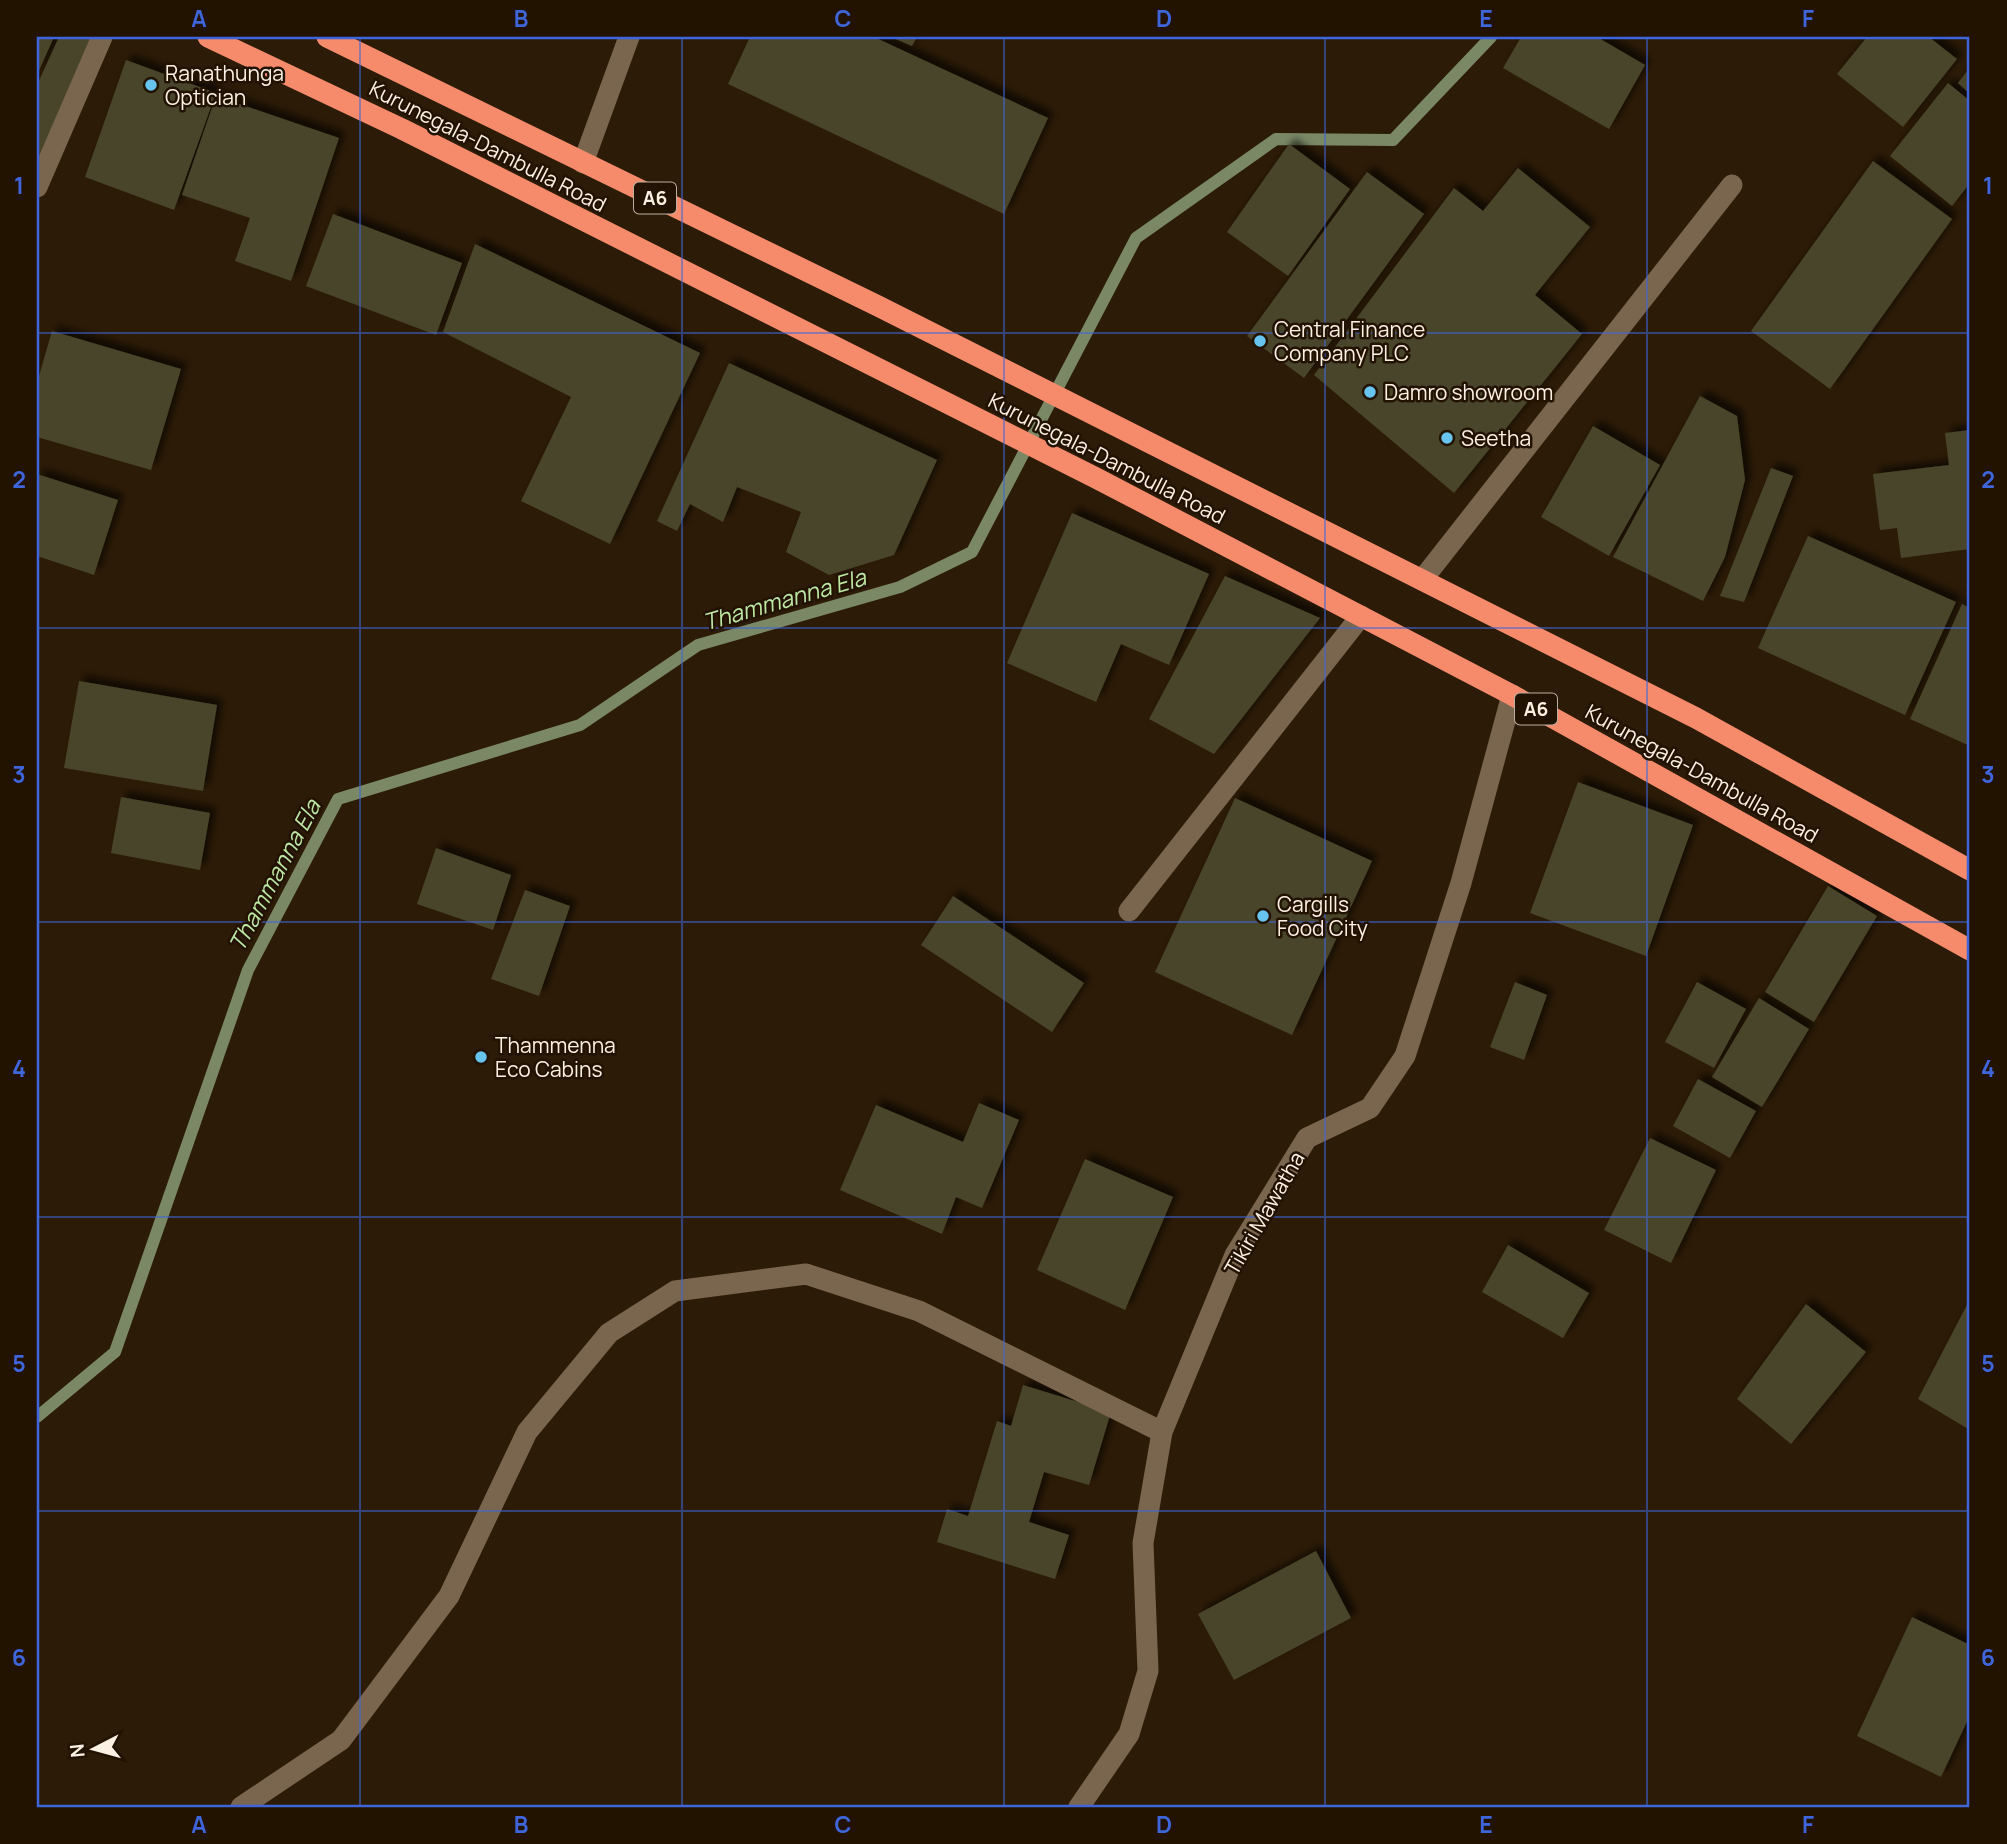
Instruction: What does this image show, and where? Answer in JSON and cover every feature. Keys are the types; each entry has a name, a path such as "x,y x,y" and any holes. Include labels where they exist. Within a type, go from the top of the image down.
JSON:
{"highway":[{"name":"Kurunegala-Dambulla Road","path":"208,37 402,129 1096,478 1512,695 1970,950"},
{"name":"Kurunegala-Dambulla Road","path":"327,37 1111,422 1696,718 1970,870"}],"street":[{"path":"37,187 102,37"},
{"path":"583,163 629,37"},
{"path":"1422,580 1732,185"},
{"path":"1129,911 1361,616"},
{"name":"Tikiri Mawatha","path":"1079,1807 1129,1734 1148,1671 1143,1543 1162,1432 1235,1255 1307,1138 1370,1108 1405,1056 1461,883 1512,695"},
{"path":"241,1807 341,1740 449,1596 527,1432 609,1333 675,1291 806,1274 919,1311 1162,1432"}],"building":[{"path":"37,37 54,37 37,75"},
{"path":"59,37 98,37 37,173 37,85"},
{"path":"750,37 874,37 1048,118 1004,214 728,84"},
{"path":"891,37 917,37 912,46"},
{"path":"1521,37 1597,37 1645,65 1609,129 1503,68"},
{"path":"1867,37 1929,37 1957,59 1903,127 1837,74"},
{"path":"126,60 216,93 174,210 85,177"},
{"path":"1970,67 1970,94 1958,83"},
{"path":"1948,83 1970,101 1970,183 1952,206 1890,156"},
{"path":"216,96 339,138 291,281 235,261 250,218 182,195"},
{"path":"1289,144 1350,189 1288,276 1227,232"},
{"path":"1873,161 1952,219 1830,389 1751,331"},
{"path":"1518,168 1590,227 1535,295 1582,334 1454,493 1314,375 1454,188 1483,211"},
{"path":"1367,172 1424,214 1304,378 1247,336"},
{"path":"333,214 462,263 436,335 306,286"},
{"path":"475,244 700,353 610,544 521,501 571,397 443,332"},
{"path":"52,331 181,369 151,470 37,437 37,383"},
{"path":"729,363 937,460 894,555 829,575 786,552 801,512 737,487 723,522 690,504 677,531 657,521"},
{"path":"1700,396 1737,416 1745,480 1725,557 1703,601 1613,557"},
{"path":"1593,426 1660,465 1609,556 1541,517"},
{"path":"1970,430 1970,549 1901,558 1897,528 1880,530 1873,474 1949,465 1945,433"},
{"path":"1771,468 1793,476 1744,602 1720,596"},
{"path":"37,474 118,500 94,575 37,556"},
{"path":"1072,513 1209,574 1169,665 1121,644 1096,702 1007,663"},
{"path":"1808,536 1956,602 1905,715 1758,648"},
{"path":"1225,576 1320,618 1214,754 1149,719"},
{"path":"1962,604 1970,608 1970,746 1910,719"},
{"path":"79,681 217,705 203,791 64,768"},
{"path":"1578,782 1693,825 1646,956 1530,913"},
{"path":"121,797 210,813 200,870 111,853"},
{"name":"Cargills Food City","path":"1235,798 1372,861 1292,1035 1155,972"},
{"path":"436,848 511,875 493,930 417,904"},
{"path":"1828,886 1877,916 1814,1022 1765,992"},
{"path":"525,890 570,906 539,996 491,979"},
{"path":"953,896 1084,983 1052,1032 921,945"},
{"path":"1515,982 1547,995 1524,1060 1490,1047"},
{"path":"1697,982 1746,1009 1714,1068 1665,1042"},
{"path":"1759,998 1809,1029 1762,1107 1712,1077"},
{"path":"1698,1079 1756,1111 1730,1158 1673,1126"},
{"path":"979,1103 1019,1120 982,1208 956,1197 942,1234 840,1190 876,1105 963,1142"},
{"path":"1650,1138 1716,1170 1671,1263 1604,1230"},
{"path":"1085,1159 1173,1197 1125,1310 1037,1270"},
{"path":"1508,1245 1589,1293 1563,1338 1482,1292"},
{"path":"1970,1299 1970,1430 1918,1399"},
{"path":"1806,1304 1866,1352 1791,1444 1737,1399"},
{"path":"1023,1385 1111,1412 1089,1485 1044,1472 1029,1522 1069,1535 1055,1579 937,1542 947,1509 968,1516 997,1421 1011,1426"},
{"path":"1316,1551 1351,1618 1234,1680 1198,1614"},
{"path":"1912,1617 1970,1645 1970,1715 1941,1777 1857,1736"}],"waterway":[{"name":"Thammanna Ela","path":"37,1417 115,1352 248,970 338,799 580,725 698,645 900,587 972,552 1136,238 1276,139 1393,140 1491,37"}],"place":[{"name":"Ranathunga Optician","path":"151,85"},
{"name":"Central Finance Company PLC","path":"1260,341"},
{"name":"Damro showroom","path":"1370,392"},
{"name":"Seetha","path":"1447,438"},
{"name":"Cargills Food City","path":"1263,916"},
{"name":"Thammenna Eco Cabins","path":"481,1057"}]}
